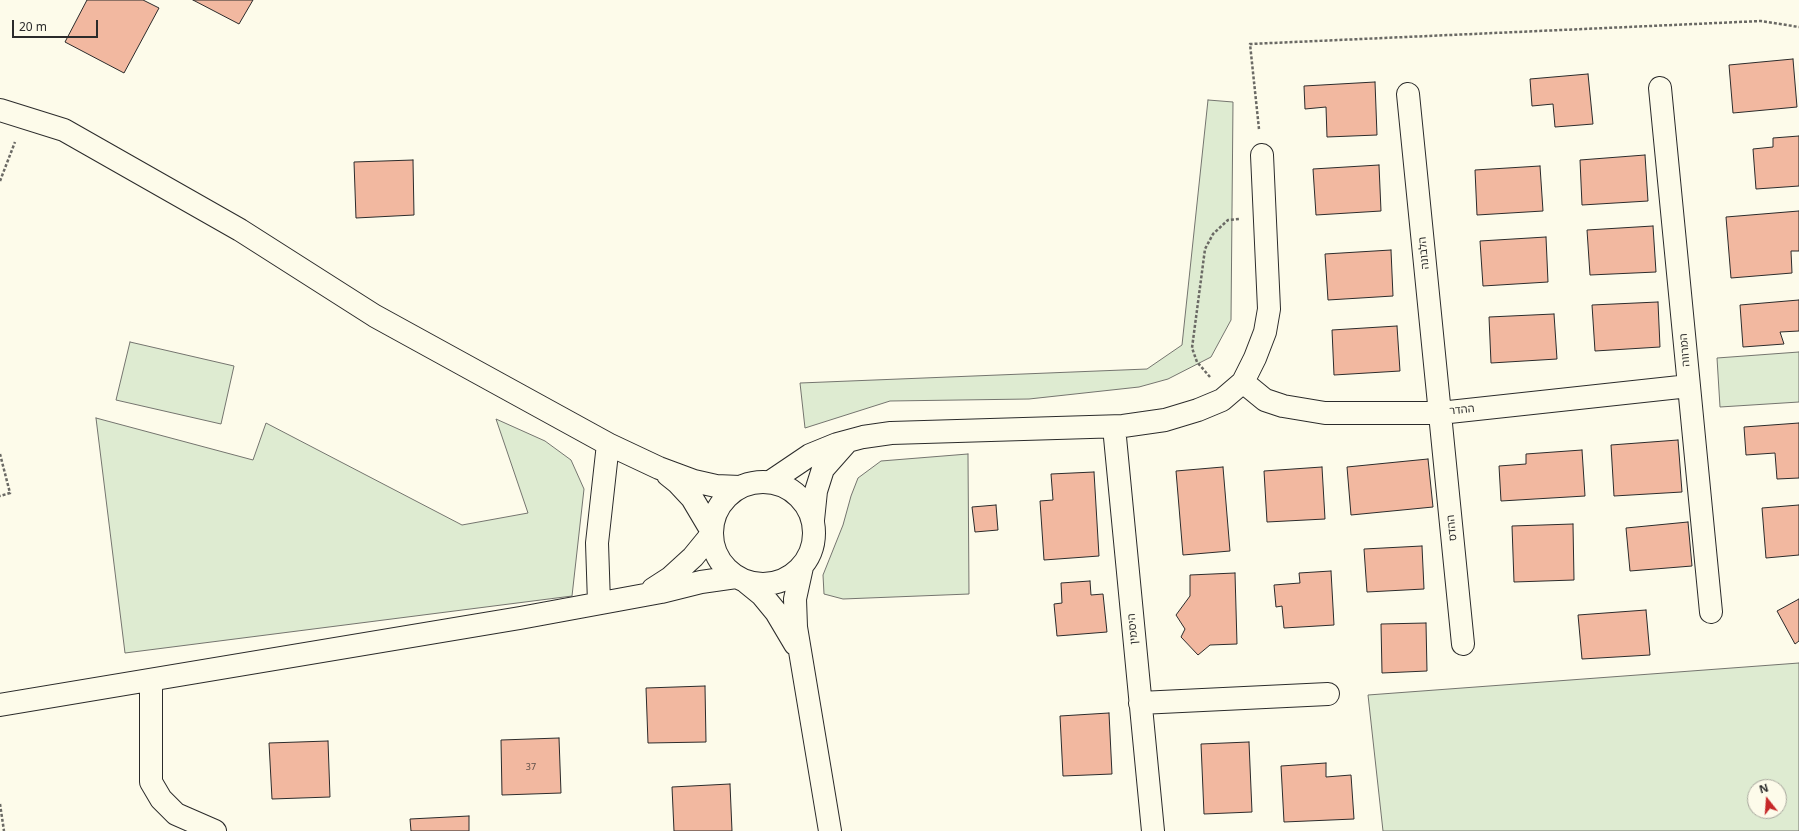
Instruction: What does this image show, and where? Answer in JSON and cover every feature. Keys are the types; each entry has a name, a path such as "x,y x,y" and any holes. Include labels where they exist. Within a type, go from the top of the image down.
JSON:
{"street":[{"name":"המרווה","path":"1660,88 1711,612"},
{"name":"הלבונה","path":"1408,94 1440,413"},
{"path":"0,110 64,130 240,230 375,316 608,444 659,468 694,481 716,486 740,487"},
{"path":"770,482 810,455 846,442 892,433 1114,427 1165,420 1198,410 1222,400 1236,388 1255,358 1265,332 1269,309 1262,155"},
{"name":"ההדר","path":"1236,388 1264,400 1305,411 1325,413 1440,413 1689,386"},
{"name":"ההדס","path":"1440,413 1463,644"},
{"name":"היסמין","path":"1114,427 1152,831"},
{"path":"0,705 599,603 644,595 701,582 741,579 761,585 776,582 790,577 802,567 809,556 813,545 813,520 816,491 823,469 846,442"},
{"path":"599,603 597,543 608,444"},
{"path":"659,468 678,483 692,498 711,533"},
{"path":"800,654 776,612 762,595 726,569 718,559 713,548 711,533 714,517 720,505 729,494 740,487 754,482 770,482 784,486 797,494 807,506 813,520"},
{"path":"644,595 670,578 693,557 711,533"},
{"path":"802,567 795,599 800,654 830,831"},
{"path":"151,680 151,782 161,799 176,814 215,831"},
{"path":"1140,704 1328,694"}],"path":[{"path":"1262,155 1250,44 1762,21 1799,27"},
{"path":"0,181 24,118"},
{"path":"1236,388 1207,375 1197,362 1192,348 1205,249 1213,234 1228,220 1265,215"},
{"path":"0,454 10,493 0,496"},
{"path":"0,804 4,831"}],"green space":[{"path":"1208,100 1233,102 1231,320 1211,357 1168,379 1139,387 1029,399 890,401 805,428 800,383 1147,369 1182,345"},
{"path":"130,342 234,366 221,424 116,400"},
{"path":"1799,352 1799,402 1720,407 1717,358"},
{"path":"96,418 253,460 266,423 462,525 528,513 496,419 545,441 571,460 584,489 572,596 125,653"},
{"path":"968,454 969,594 843,599 824,594 823,575 843,525 858,478 881,461"},
{"path":"1799,663 1799,831 1383,831 1368,695"}],"building":[{"path":"87,0 143,0 159,8 124,73 65,42"},
{"path":"193,0 253,0 239,24"},
{"path":"1793,59 1797,107 1733,113 1729,65"},
{"path":"1588,74 1593,124 1555,127 1553,104 1532,106 1530,79"},
{"path":"1375,82 1377,135 1327,137 1326,107 1305,109 1304,86"},
{"path":"1799,136 1799,186 1756,189 1753,149 1773,147 1773,138"},
{"path":"1645,155 1648,201 1582,205 1580,160"},
{"path":"413,160 414,215 356,218 354,162"},
{"path":"1379,165 1381,211 1316,215 1313,169"},
{"path":"1540,166 1543,211 1477,215 1475,170"},
{"path":"1799,211 1799,251 1791,251 1792,273 1731,278 1726,217"},
{"path":"1653,226 1656,272 1590,275 1587,230"},
{"path":"1546,237 1548,282 1483,286 1480,241"},
{"path":"1391,250 1393,296 1328,300 1325,254"},
{"path":"1799,300 1799,331 1780,332 1784,344 1743,347 1740,305"},
{"path":"1658,302 1660,347 1595,351 1592,305"},
{"path":"1554,314 1557,359 1491,363 1489,317"},
{"path":"1397,326 1400,371 1334,375 1332,330"},
{"path":"1799,423 1799,478 1777,479 1775,453 1746,455 1744,427"},
{"path":"1678,440 1682,492 1614,496 1611,445"},
{"path":"1582,450 1585,496 1501,501 1499,466 1526,464 1526,454"},
{"path":"1428,459 1433,507 1351,515 1347,467"},
{"path":"1223,467 1230,551 1183,555 1176,471"},
{"path":"1322,467 1325,519 1267,522 1264,471"},
{"path":"1094,472 1099,556 1044,560 1040,501 1053,500 1051,474"},
{"path":"996,505 998,530 975,532 972,507"},
{"path":"1799,505 1799,555 1766,558 1762,508"},
{"path":"1688,522 1692,566 1630,571 1626,528"},
{"path":"1573,524 1574,580 1514,582 1512,526"},
{"path":"1422,546 1424,589 1367,592 1364,549"},
{"path":"1331,571 1334,625 1284,628 1282,606 1276,607 1274,585 1300,583 1299,573"},
{"path":"1235,573 1237,644 1210,645 1198,655 1181,637 1185,629 1176,615 1190,596 1190,575"},
{"path":"1090,581 1091,595 1103,594 1107,632 1057,636 1054,604 1062,603 1061,583"},
{"path":"1799,599 1799,641 1795,644 1777,611"},
{"path":"1646,610 1650,655 1582,659 1578,615"},
{"path":"1426,623 1427,671 1382,673 1381,624"},
{"path":"705,686 706,742 648,743 646,688"},
{"path":"1109,713 1112,774 1063,776 1060,716"},
{"path":"559,738 561,793 502,795 501,740"},
{"path":"328,741 330,797 272,799 269,743"},
{"path":"1249,742 1252,812 1204,814 1201,744"},
{"path":"1326,763 1326,777 1351,775 1354,819 1284,822 1281,766"},
{"path":"730,784 732,831 674,831 672,787"},
{"path":"469,816 469,831 411,831 410,819"}]}
